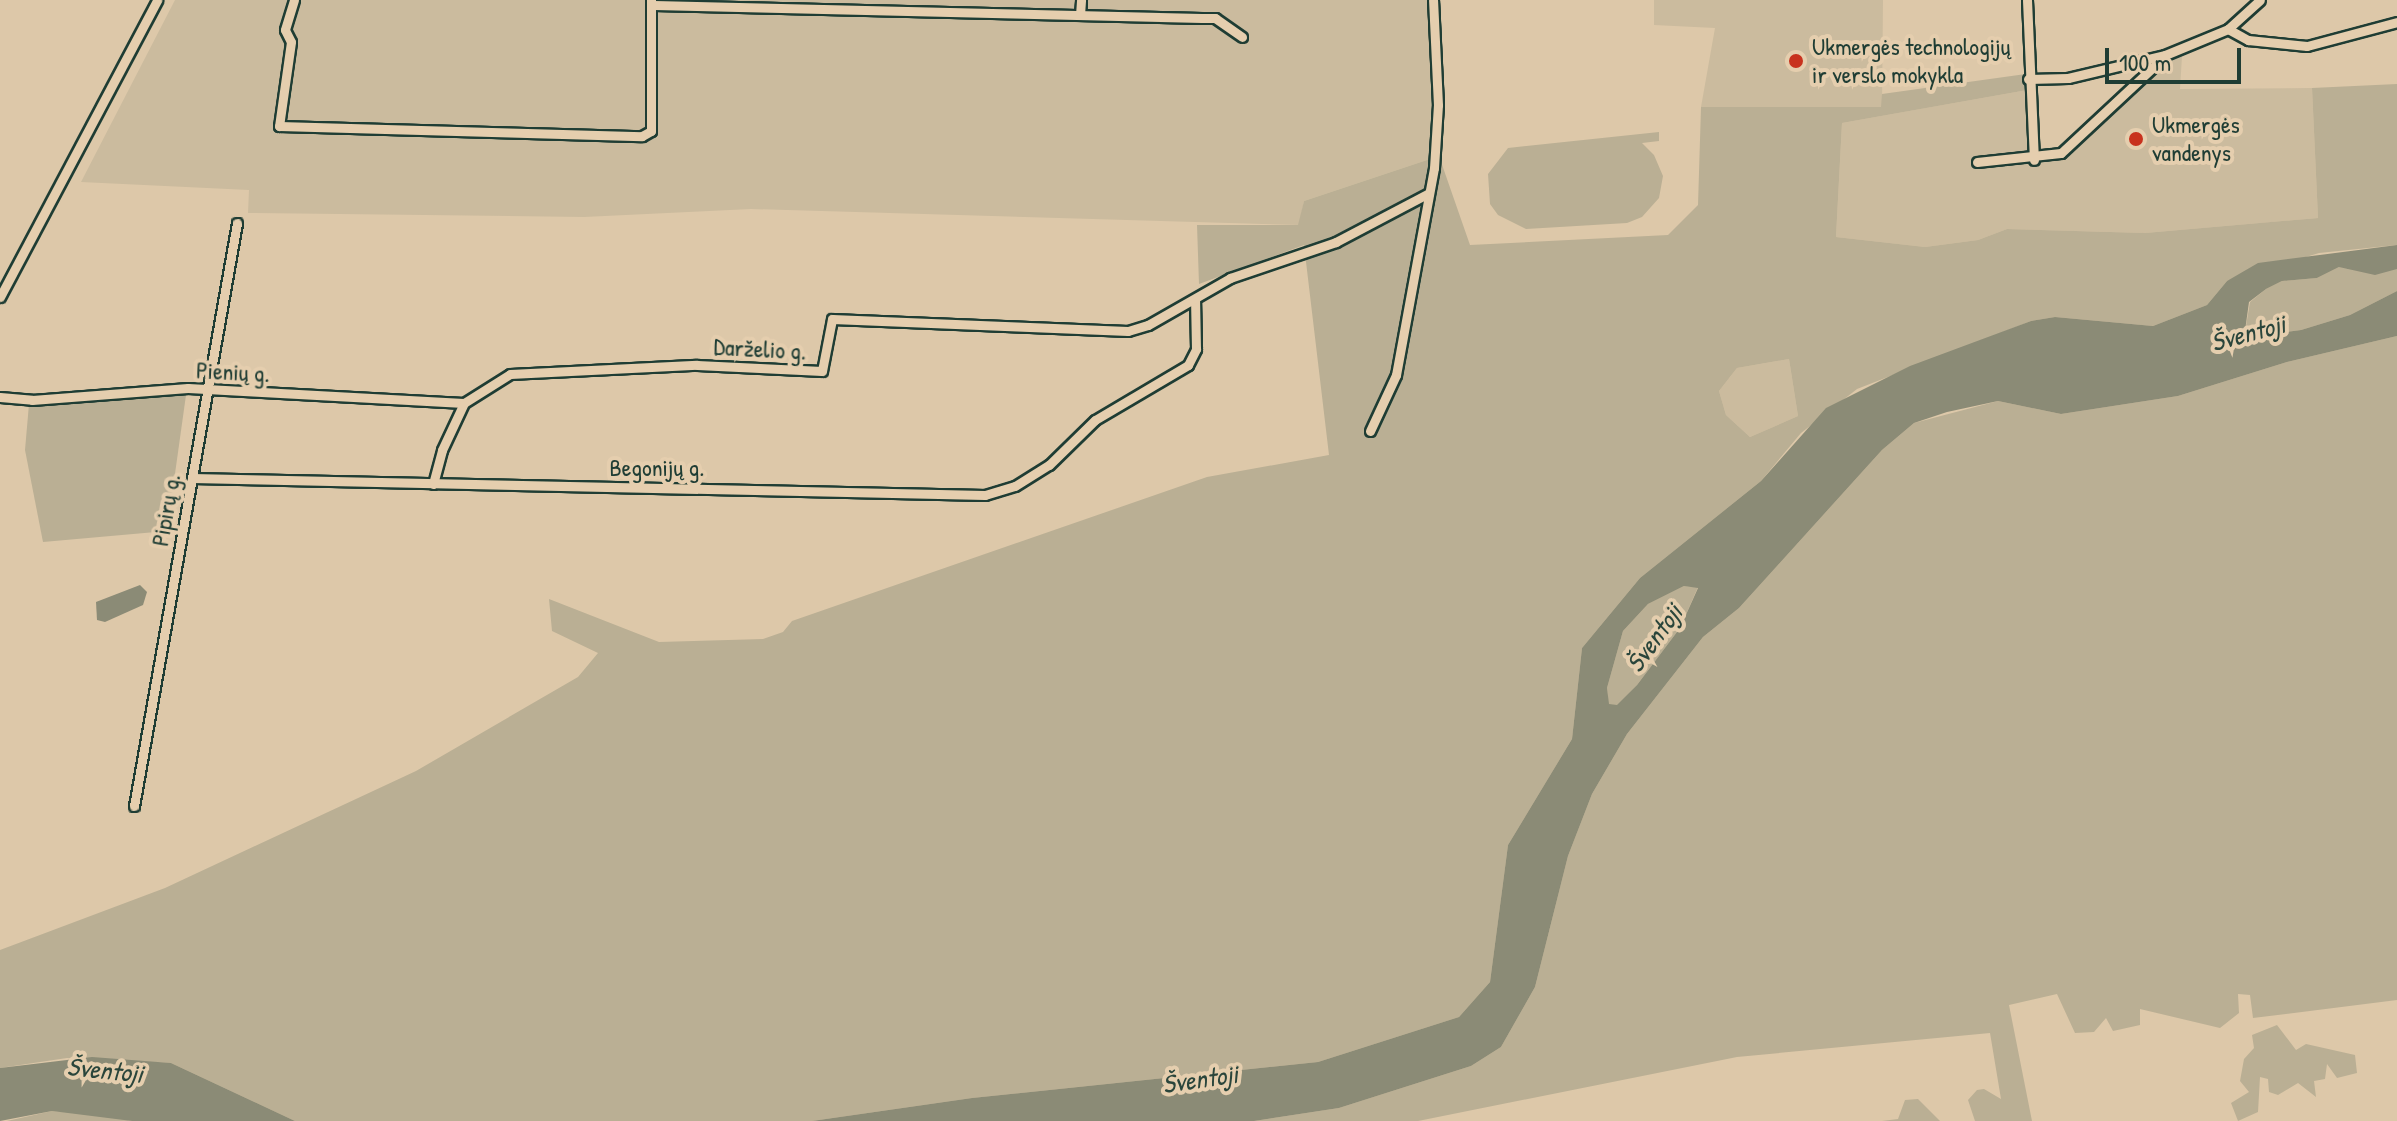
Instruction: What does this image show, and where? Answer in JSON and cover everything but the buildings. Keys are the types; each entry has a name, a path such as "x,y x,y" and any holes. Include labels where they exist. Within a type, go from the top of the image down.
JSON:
{"street":[{"path":"0,297 157,0"},
{"path":"294,0 285,30 291,42 279,126 642,136 651,131 653,2 1215,18 1242,37"},
{"path":"1080,15 1081,0"},
{"path":"1370,431 1396,375 1434,168 1438,105 1433,0"},
{"path":"2027,0 2028,79 2034,160"},
{"path":"2028,79 2068,78 2165,55 2228,29 2260,0"},
{"path":"2228,29 2248,40 2307,46 2397,22"},
{"path":"1977,162 2034,160 2061,153 2165,55"},
{"path":"1195,299 1230,278 1336,242 1427,194"},
{"name":"Pipirų g.","path":"134,806 205,389 237,223"},
{"name":"Darželio g.","path":"464,403 510,374 697,365 822,371 832,319 1116,332 1148,325 1195,299"},
{"name":"Begonijų g.","path":"192,478 969,497 1015,486 1038,472 1095,420 1188,365 1196,349 1195,299"},
{"name":"Pienių g.","path":"0,397 32,400 205,389 464,403"},
{"path":"433,484 442,450 464,403"}],"shaded area":[{"path":"175,0 1440,0 1439,156 1304,201 1299,225 751,209 584,217 248,213 249,190 81,182"},
{"name":"Ukmergės technologijų ir verslo mokykla","path":"1654,0 1883,0 1882,107 1701,107 1715,28 1654,25"},
{"path":"2182,56 2180,89 2312,88 2318,218 2145,233 2007,229 1978,240 1925,247 1836,237 1842,123 2033,89 2036,148 2061,149 2156,59"},
{"path":"2033,73 2033,89 1842,123 1836,237 1925,247 1978,240 2007,229 2145,233 2318,218 2312,88 2397,84 2397,245 2319,253 2227,281 2207,305 2153,326 2055,317 2031,321 1857,389 1801,433 1761,481 1640,578 1582,648 1572,739 1508,845 1490,982 1459,1017 1318,1062 972,1098 812,1121 295,1121 171,1063 67,1058 0,1068 0,950 165,888 416,771 578,677 598,653 552,631 549,599 659,642 763,639 783,632 792,621 1207,477 1329,455 1304,245 1199,284 1197,225 1298,225 1304,201 1439,156 1470,245 1668,235 1698,205 1701,107 1881,107 1882,94","holes":["1789,359 1798,416 1750,437 1726,415 1719,391 1737,368"]},
{"path":"1659,132 1659,141 1642,143 1654,155 1663,176 1659,198 1642,217 1627,223 1526,229 1498,215 1490,204 1488,174 1508,148"},
{"path":"2339,267 2397,269 2397,291 2350,315 2301,330 2244,338 2250,302 2266,289 2282,281 2317,278"},
{"path":"2397,336 2397,1000 2253,1018 2250,995 2238,994 2239,1013 2220,1028 2140,1009 2140,1025 2113,1031 2106,1018 2094,1032 2075,1033 2057,994 2009,1005 2032,1121 1975,1121 1968,1100 1977,1090 1984,1089 2001,1099 1990,1033 1737,1057 1418,1121 1254,1121 1339,1108 1471,1066 1501,1047 1535,987 1568,856 1592,794 1627,734 1703,637 1739,608 1882,450 1914,423 1998,401 2061,414 2178,396 2287,362"},
{"path":"1789,359 1798,416 1750,437 1726,415 1719,391 1737,368"},
{"path":"175,392 186,395 167,531 43,542 25,450 29,404"},
{"path":"1684,586 1698,587 1680,628 1637,685 1617,706 1608,705 1607,688 1623,631 1648,604"},
{"path":"2277,1025 2296,1050 2306,1044 2355,1055 2357,1073 2337,1078 2327,1064 2325,1079 2314,1081 2316,1097 2298,1083 2278,1095 2269,1092 2268,1079 2260,1077 2258,1112 2238,1121 2231,1103 2249,1092 2240,1081 2244,1059 2254,1048 2252,1035"},
{"path":"1918,1099 1940,1121 1882,1121 1898,1119 1905,1100"},
{"path":"52,1111 101,1114 132,1121 7,1121"}],"water":[{"name":"Šventoji","path":"2397,245 2397,269 2375,275 2339,267 2317,278 2282,281 2266,289 2249,302 2244,338 2301,330 2350,315 2397,291 2397,336 2287,362 2178,396 2061,414 1998,401 1914,423 1882,450 1739,608 1703,637 1627,734 1592,794 1568,856 1535,987 1501,1047 1471,1066 1339,1108 1254,1121 812,1121 972,1098 1318,1062 1459,1017 1490,982 1508,845 1572,739 1582,648 1640,578 1761,481 1826,408 1910,366 2031,321 2055,317 2153,326 2207,305 2227,281 2258,263","holes":["1684,586 1698,588 1680,628 1637,685 1617,705 1609,704 1607,688 1623,631 1648,604"]},
{"path":"140,585 147,592 143,605 105,622 97,620 96,602"},
{"name":"Šventoji","path":"92,1057 171,1063 295,1121 132,1121 52,1111 0,1121 0,1068"}],"place":[{"name":"Ukmergės technologijų ir verslo mokykla","path":"1796,61"},
{"name":"Ukmergės vandenys","path":"2136,139"}]}
